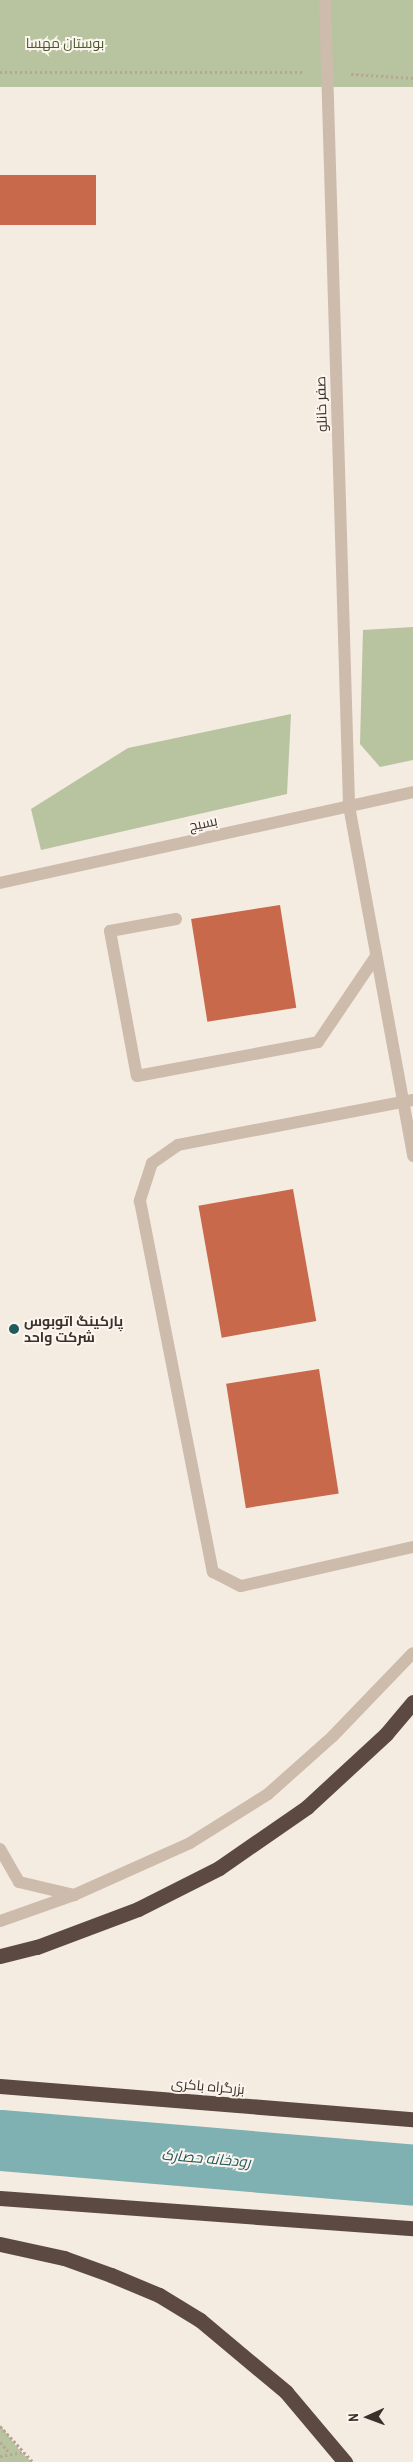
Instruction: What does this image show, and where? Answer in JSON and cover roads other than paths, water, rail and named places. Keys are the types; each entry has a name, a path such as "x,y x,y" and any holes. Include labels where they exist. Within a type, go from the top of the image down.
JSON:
{"highway":[{"path":"0,1956 37,1947 138,1909 220,1868 307,1807 386,1734 413,1702"},
{"name":"بزرگراه باکری","path":"0,2086 413,2119"},
{"path":"0,2198 413,2228"},
{"path":"0,2244 64,2258 112,2275 159,2295 200,2320 286,2392 345,2462"}],"street":[{"name":"صفر خانلو","path":"325,0 349,806 376,956 408,1101 413,1156"},
{"name":"بسیج","path":"0,883 413,792"},
{"path":"176,919 110,931 137,1076 318,1042 376,956"},
{"path":"408,1101 178,1145 152,1164 140,1201 213,1572 241,1586 389,1556 413,1547"},
{"path":"0,1920 74,1895 190,1843 268,1794 333,1736 413,1653"},
{"path":"0,1849 19,1882 74,1895"}],"waterway":[{"name":"رودخانه حصارک","path":"0,2140 413,2175"}],"place":[{"name":"پارکینگ اتوبوس شرکت واحد","path":"14,1329"}],"park label":[{"name":"بوستان مهسا","path":"65,43"}]}
